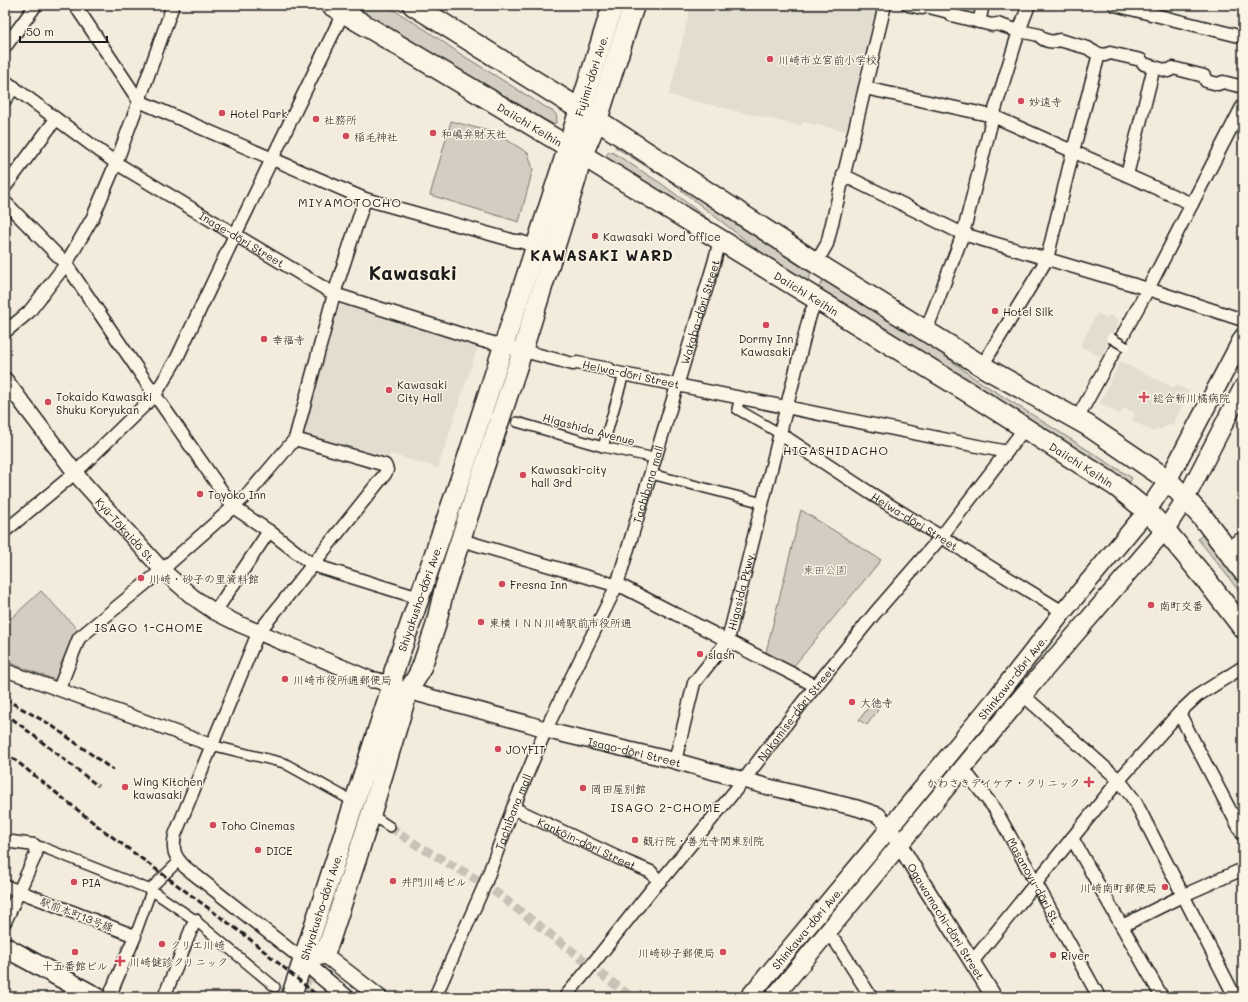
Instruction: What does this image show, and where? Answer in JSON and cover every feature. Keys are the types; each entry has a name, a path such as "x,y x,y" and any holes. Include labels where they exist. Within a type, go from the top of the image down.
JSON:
{"highway":[{"path":"413,5 579,108 816,263 982,366 1077,419 1168,480 1186,498 1243,571"},
{"name":"Fujimi-dōri Ave.","path":"574,151 579,108 613,5"},
{"name":"Fujimi-dōri Ave.","path":"574,151 597,120 634,5"},
{"name":"Daiichi Keihin","path":"337,9 818,300 1026,428 1116,486 1147,511 1165,530 1207,580 1243,628"}],"main road":[{"name":"Shiyakusho-dōri Ave.","path":"303,960 324,954 371,814 400,688 394,671 457,488 535,246 574,151"},
{"name":"Shiyakusho-dōri Ave.","path":"303,960 354,802 400,688 418,675 434,628 444,590 522,352 576,180 574,151"},
{"name":"Shinkawa-dōri Ave.","path":"749,997 996,698 1063,612 1147,511 1168,480 1243,336"},
{"name":"Shinkawa-dōri Ave.","path":"774,997 825,933 901,844 1023,695 1165,530 1186,498 1243,387"},
{"path":"5,947 96,997"},
{"path":"291,997 303,960"}],"street":[{"path":"5,46 36,5"},
{"path":"75,5 139,101 365,199 535,246"},
{"path":"5,332 29,312 66,264 93,217 116,163 173,5"},
{"path":"816,263 826,244 885,5"},
{"path":"908,5 922,8 926,6 949,12 951,15 992,25 997,24 1038,35 1041,39 1054,42 1059,40 1088,48 1100,54 1105,55 1110,53 1141,60 1144,64 1168,71 1173,68 1204,76 1206,81 1218,84 1223,82 1243,87"},
{"path":"979,22 983,5"},
{"path":"926,331 963,234 993,116 1019,31 1029,5"},
{"path":"1115,5 1243,37"},
{"path":"5,531 75,472 155,395 177,358 273,158 337,9"},
{"path":"982,366 1047,259 1073,151 1100,54"},
{"path":"1127,175 1154,67"},
{"path":"5,100 9,84"},
{"name":"Inage-dōri Street","path":"9,84 116,163 334,294 483,342 486,341 503,346"},
{"path":"865,88 993,116 1192,204"},
{"path":"1077,419 1148,289 1243,105"},
{"path":"5,187 56,119"},
{"path":"843,175 963,234 1148,289 1243,320"},
{"path":"59,690 79,638 162,570 249,493 295,439 334,294 365,199"},
{"path":"5,202 66,264 233,507 269,531 312,565 419,598"},
{"name":"Wakaba-dōri Street","path":"678,384 720,240"},
{"path":"779,434 808,322 811,312 818,300"},
{"path":"1111,338 1126,346"},
{"name":"Heiwa-dōri Street","path":"503,346 573,364 577,363 609,369 613,372 1007,452"},
{"path":"603,447 624,374"},
{"name":"Kyū-Tōkaidō St.","path":"5,380 75,472 162,570 193,597 215,612 258,633 372,680 400,688"},
{"name":"Tachibana mall","path":"436,997 485,884 513,808 546,729 617,585 678,384"},
{"name":"Heiwa-dōri Street","path":"740,397 737,409 1063,612"},
{"name":"Higashida Avenue","path":"517,422 603,447 655,458"},
{"name":"Nakamise-dōri Street","path":"565,997 652,889 743,781 816,686 882,604 941,537 1026,428"},
{"name":"Higasida Pkwy.","path":"675,761 694,683 728,640 779,434"},
{"path":"295,439 385,465 387,470 258,633 211,745 175,835 173,845 175,854 179,861 303,960 346,997"},
{"path":"651,474 762,503"},
{"path":"457,488 475,495"},
{"path":"215,612 269,531"},
{"path":"1226,548 1243,538"},
{"path":"461,540 625,588 816,686"},
{"path":"972,962 1119,780 1179,713 1197,696 1243,667"},
{"path":"5,670 211,745 284,763 354,802 390,827"},
{"name":"Isago-dōri Street","path":"400,688 546,729 675,761 743,781 857,808 878,815"},
{"path":"1023,695 1119,780 1136,801 1235,997"},
{"path":"1179,713 1243,834"},
{"name":"Masanoyu-dōri St.","path":"963,769 995,809 1099,997"},
{"name":"Kankōin-dōri Street","path":"513,808 651,872 659,882"},
{"name":"Ogawamachi-dōri Street","path":"878,815 901,844 909,861 994,997"},
{"path":"1072,838 1162,997"},
{"path":"5,842 42,847 151,890 195,920 275,986"},
{"path":"5,922 36,854 34,845"},
{"path":"109,997 151,890 157,881 179,861"},
{"path":"1122,926 1184,895 1243,869"},
{"name":"駅前本町13号線","path":"5,886 134,936"},
{"path":"164,997 195,920"},
{"path":"825,933 836,942 871,997"},
{"path":"324,954 379,997"}],"shaded area":[{"name":"川崎市立宮前小学校","path":"691,5 877,5 846,131 803,122 800,126 669,95"},
{"name":"Kawasaki City Hall","path":"345,306 478,346 438,468 391,454 387,459 380,459 303,438 302,434 339,307"},
{"path":"1097,313 1107,319 1109,315 1119,320 1101,357 1080,346"},
{"name":"総合新川橘病院","path":"1120,361 1174,388 1176,385 1189,391 1172,426 1169,424 1162,429 1156,429 1154,432 1132,420 1135,413 1124,408 1120,414 1100,403"}],"green space":[{"path":"350,5 386,5 555,113 557,117 556,123 553,124 547,121"},
{"path":"451,121 496,133 528,153 533,169 519,222 430,195"},
{"path":"616,145 665,175 732,222 812,273 807,282 771,260 668,180 615,147"},
{"path":"609,152 612,152 662,184 712,223 607,159 606,155"},
{"path":"824,280 933,347 974,378 1132,478 1129,483 1105,466 818,288"},
{"name":"東田公園","path":"801,510 881,560 793,667 766,652"},
{"path":"1202,535 1231,571 1243,589 1243,597 1198,539"},
{"path":"41,591 80,632 58,681 5,661 5,624"},
{"path":"871,704 878,710 867,725 859,720"}],"tunnel":[{"path":"390,827 420,847 485,884 631,997"},
{"path":"302,997 313,964"},
{"path":"304,989 314,997"}],"railway":[{"path":"5,699 51,725 113,770"},
{"path":"5,713 98,786"},
{"path":"5,752 99,827 246,936 319,997"}],"place":[{"name":"川崎市立宮前小学校","path":"770,59"},
{"name":"妙遠寺","path":"1021,101"},
{"name":"Hotel Park","path":"222,113"},
{"name":"社務所","path":"316,119"},
{"name":"和嶋弁財天社","path":"433,133"},
{"name":"稲毛神社","path":"346,136"},
{"name":"Kawasaki Word office","path":"595,236"},
{"name":"Hotel Silk","path":"995,311"},
{"name":"Dormy Inn Kawasaki","path":"766,325"},
{"name":"幸福寺","path":"264,339"},
{"name":"Kawasaki City Hall","path":"389,390"},
{"name":"総合新川橘病院","path":"1144,397"},
{"name":"Tokaido Kawasaki Shuku Koryukan","path":"48,402"},
{"name":"Kawasaki-city hall 3rd","path":"523,475"},
{"name":"Toyoko Inn","path":"200,494"},
{"name":"川崎・砂子の里資料館","path":"141,578"},
{"name":"Fresna Inn","path":"502,584"},
{"name":"南町交番","path":"1151,605"},
{"name":"東横ＩＮＮ川崎駅前市役所通","path":"481,622"},
{"name":"slash","path":"700,654"},
{"name":"川崎市役所通郵便局","path":"285,679"},
{"name":"大徳寺","path":"852,702"},
{"name":"JOYFIT","path":"498,749"},
{"name":"かわさきデイケア・クリニック","path":"1089,782"},
{"name":"Wing Kitchen kawasaki","path":"125,787"},
{"name":"岡田屋別館","path":"583,788"},
{"name":"Toho Cinemas","path":"213,825"},
{"name":"観行院・善光寺関東別院","path":"635,840"},
{"name":"DICE","path":"258,850"},
{"name":"井門川崎ビル","path":"393,881"},
{"name":"PIA","path":"74,882"},
{"name":"川崎南町郵便局","path":"1165,887"},
{"name":"クリエ川崎","path":"162,944"},
{"name":"十五番館ビル","path":"75,952"},
{"name":"川崎砂子郵便局","path":"723,952"},
{"name":"River","path":"1053,955"},
{"name":"川崎健診クリニック","path":"120,961"}],"district":[{"name":"MIYAMOTOCHO","path":"350,202"},
{"name":"KAWASAKI WARD","path":"602,255"},
{"name":"Kawasaki","path":"413,272"},
{"name":"HIGASHIDACHO","path":"836,450"},
{"name":"ISAGO 1-CHOME","path":"149,627"},
{"name":"ISAGO 2-CHOME","path":"666,807"}]}
